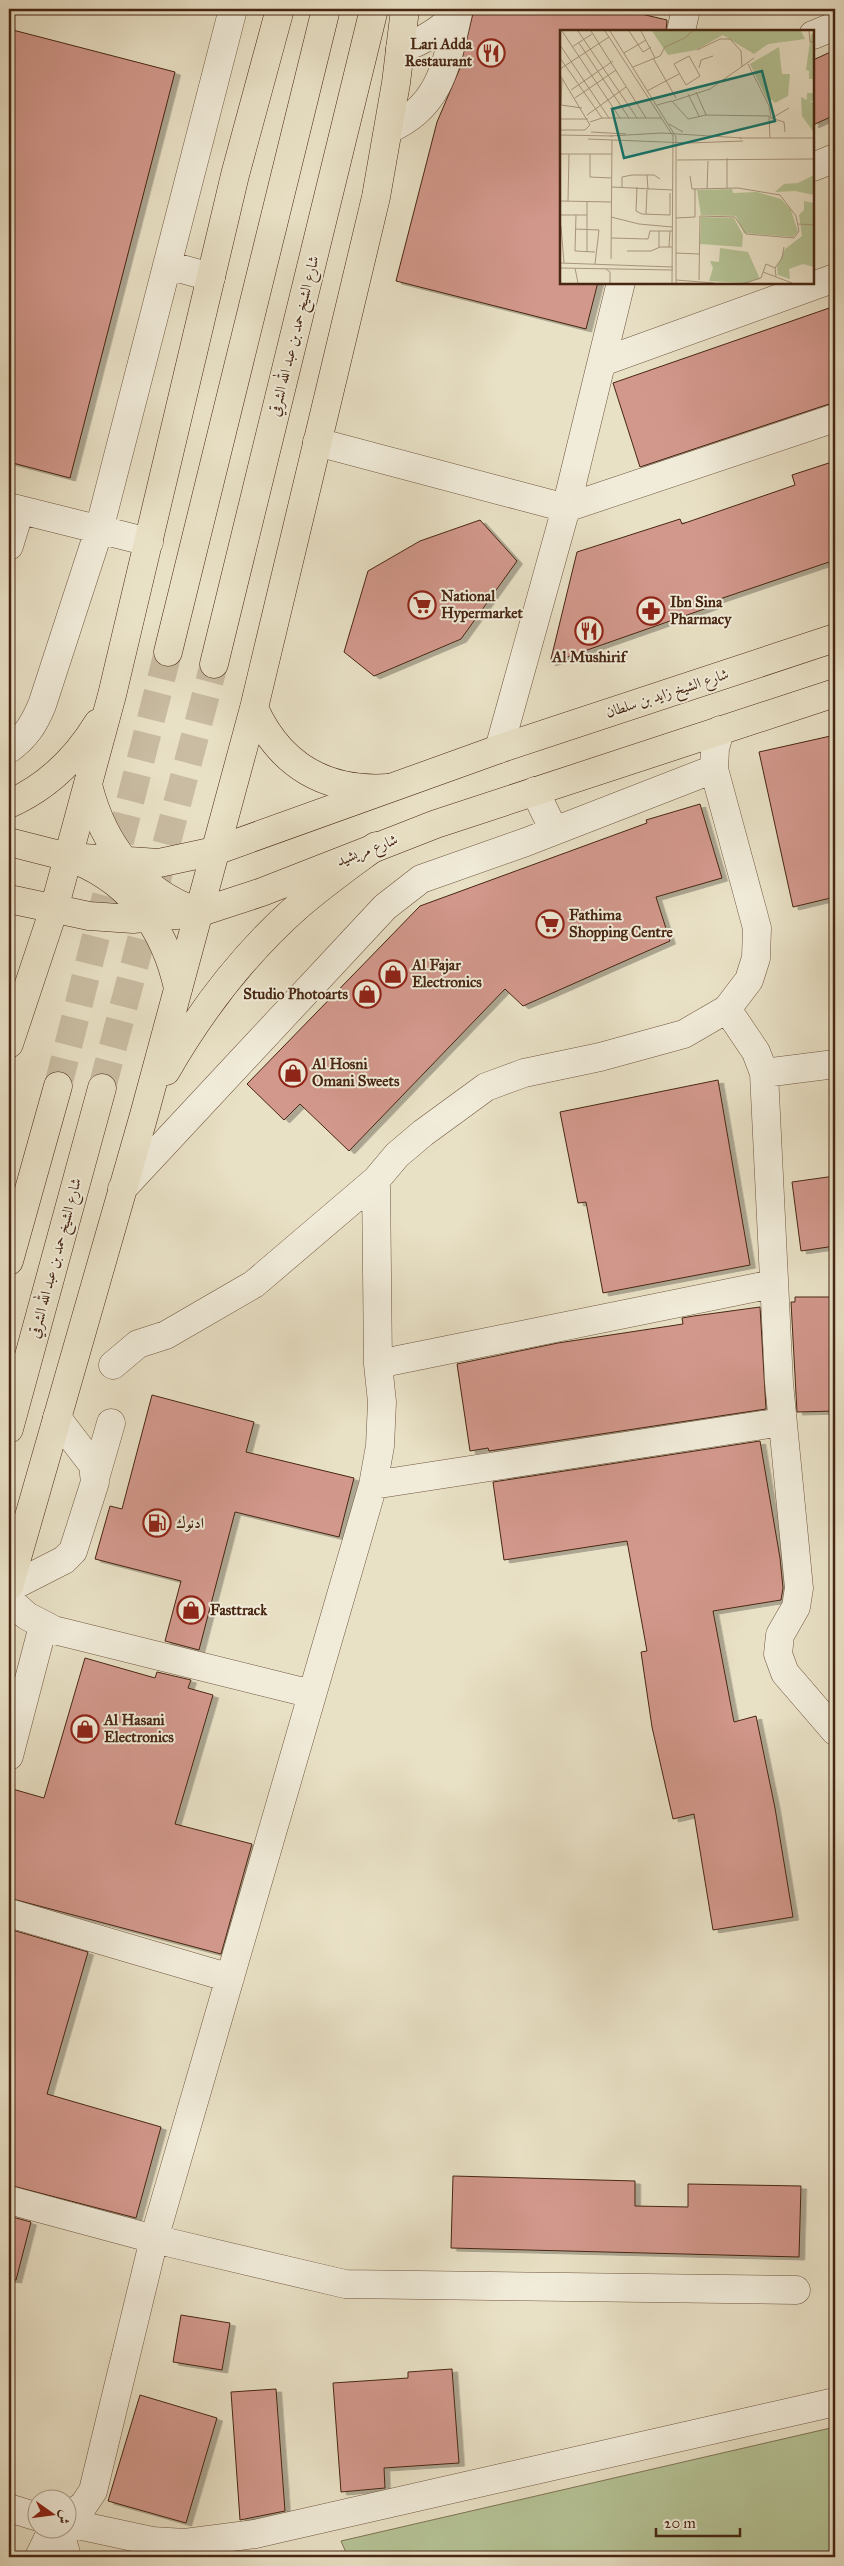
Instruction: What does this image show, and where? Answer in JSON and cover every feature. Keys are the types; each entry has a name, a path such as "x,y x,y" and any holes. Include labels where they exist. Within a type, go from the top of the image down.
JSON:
{"main road":[{"path":"9,1044 54,909 112,695 235,175 280,9"},
{"path":"168,652 326,9"},
{"name":"شارع الشيخ حمد بن عبد الله الشرقي","path":"214,664 374,9"},
{"path":"9,1587 144,1115 254,708 363,253 389,129 405,9"},
{"name":"شارع الشيخ زايد بن سلطان","path":"499,749 835,638"},
{"path":"720,730 835,693"},
{"path":"9,804 38,788 75,756 102,717 112,695"},
{"path":"254,708 263,727 276,744 307,772 346,787 388,788"},
{"name":"شارع مريشيد","path":"9,898 89,916 133,920 198,913 262,892 376,846 720,730"},
{"path":"9,842 68,857 159,863 215,851 499,749"},
{"path":"88,785 100,825 122,861 164,898 198,913"},
{"path":"144,1115 185,1038 236,969 297,907 376,846"},
{"path":"68,857 114,880 150,918 172,963 178,988"},
{"path":"9,1261 58,1086"},
{"name":"شارع الشيخ حمد بن عبد الله الشرقي","path":"9,1429 102,1088"}],"street":[{"path":"9,749 20,741 34,725 99,530 233,9"},
{"path":"681,30 686,9"},
{"path":"400,49 437,32 459,10"},
{"path":"389,129 413,116 434,92 442,76 459,10"},
{"path":"814,35 835,26"},
{"path":"814,166 835,158"},
{"path":"167,265 211,277"},
{"path":"602,362 835,278"},
{"path":"499,749 566,508 621,284"},
{"path":"317,442 566,508 835,418"},
{"path":"9,546 14,508 149,542"},
{"path":"113,1365 138,1344 166,1335 254,1284 376,1180 397,1155 423,1133 486,1087 524,1073 600,1057 684,1034 727,1009 749,980 756,958 757,928 714,769 715,749 720,730"},
{"path":"122,1189 385,907 420,879 554,831 714,769"},
{"path":"535,791 554,831"},
{"path":"727,1009 756,1052 764,1073 773,1284 782,1422 799,1588 796,1607 780,1635 778,1654 785,1673 835,1731"},
{"path":"764,1073 835,1064"},
{"path":"78,2509 83,2506 93,2491 154,2239 373,1485 380,1446 382,1402 378,1364 376,1180"},
{"path":"378,1364 773,1284"},
{"path":"57,1418 94,1465 96,1475"},
{"path":"373,1485 782,1422"},
{"path":"9,1587 64,1560 73,1551 112,1423"},
{"path":"9,1600 27,1616 43,1626 312,1694"},
{"path":"9,1756 43,1626"},
{"path":"9,1913 230,1978"},
{"path":"9,2200 154,2239 345,2284 796,2290"},
{"path":"78,2525 152,2541 185,2543 246,2536 835,2402"},
{"path":"9,2508 28,2514"},
{"path":"39,2557 48,2538"},
{"path":"62,2538 67,2557"}],"green space":[{"path":"835,2427 835,2557 348,2557 341,2541"}],"building":[{"path":"474,9 620,9 667,20 666,30 560,30 560,284 597,284 586,329 396,281 437,122 460,68"},
{"path":"9,29 175,72 70,478 9,462"},
{"path":"835,50 835,115 814,125 814,60"},
{"path":"835,306 835,402 640,467 613,383"},
{"path":"835,461 835,560 711,602 713,606 550,663 577,552 680,519 682,524 795,485 792,475"},
{"name":"National Hypermarket","path":"480,520 517,561 461,639 374,676 344,652 368,571 420,541"},
{"path":"835,735 835,897 793,907 759,752"},
{"path":"700,804 722,878 656,897 670,941 523,1006 505,989 349,1151 300,1104 284,1120 247,1084 420,906 647,823 646,820"},
{"path":"718,1080 750,1265 603,1293 586,1202 578,1203 560,1112"},
{"path":"835,1176 835,1246 801,1251 792,1182"},
{"path":"795,1297 835,1297 835,1411 797,1412 791,1302 795,1302"},
{"path":"760,1307 766,1409 489,1451 488,1448 470,1451 457,1364 558,1343 683,1324 682,1318"},
{"path":"152,1395 254,1422 246,1452 354,1478 339,1537 235,1512 199,1650 165,1641 181,1581 95,1559 110,1506 122,1509"},
{"path":"760,1441 780,1558 783,1588 781,1600 713,1611 734,1722 756,1716 775,1808 793,1917 713,1930 694,1814 673,1819 652,1727 641,1652 647,1651 627,1541 504,1560 493,1482"},
{"path":"85,1658 155,1678 157,1672 191,1680 188,1688 213,1695 175,1824 252,1844 221,1954 9,1898 9,1788 44,1798"},
{"path":"9,1929 88,1952 47,2094 161,2127 136,2218 9,2185"},
{"path":"453,2176 635,2181 635,2206 688,2207 688,2184 801,2186 799,2257 451,2248"},
{"path":"9,2216 31,2222 16,2280 9,2279"},
{"path":"181,2315 230,2323 222,2370 173,2362"},
{"path":"452,2369 459,2463 384,2468 385,2488 341,2492 333,2383 408,2378 408,2372"},
{"path":"276,2389 285,2511 240,2520 231,2392"},
{"path":"140,2395 217,2418 186,2523 108,2501"}],"tunnel":[{"path":"58,1086 168,652"},
{"path":"102,1088 214,664"}],"place":[{"name":"Lari Adda Restaurant","path":"491,53"},
{"name":"National Hypermarket","path":"422,605"},
{"name":"Ibn Sina Pharmacy","path":"651,611"},
{"name":"Al Mushirif","path":"589,631"},
{"name":"Fathima Shopping Centre","path":"550,924"},
{"name":"Al Fajar Electronics","path":"393,974"},
{"name":"Studio Photoarts","path":"367,994"},
{"name":"Al Hosni Omani Sweets","path":"293,1073"},
{"name":"ادنوك","path":"157,1523"},
{"name":"Fasttrack","path":"191,1610"},
{"name":"Al Hasani Electronics","path":"85,1729"}]}
